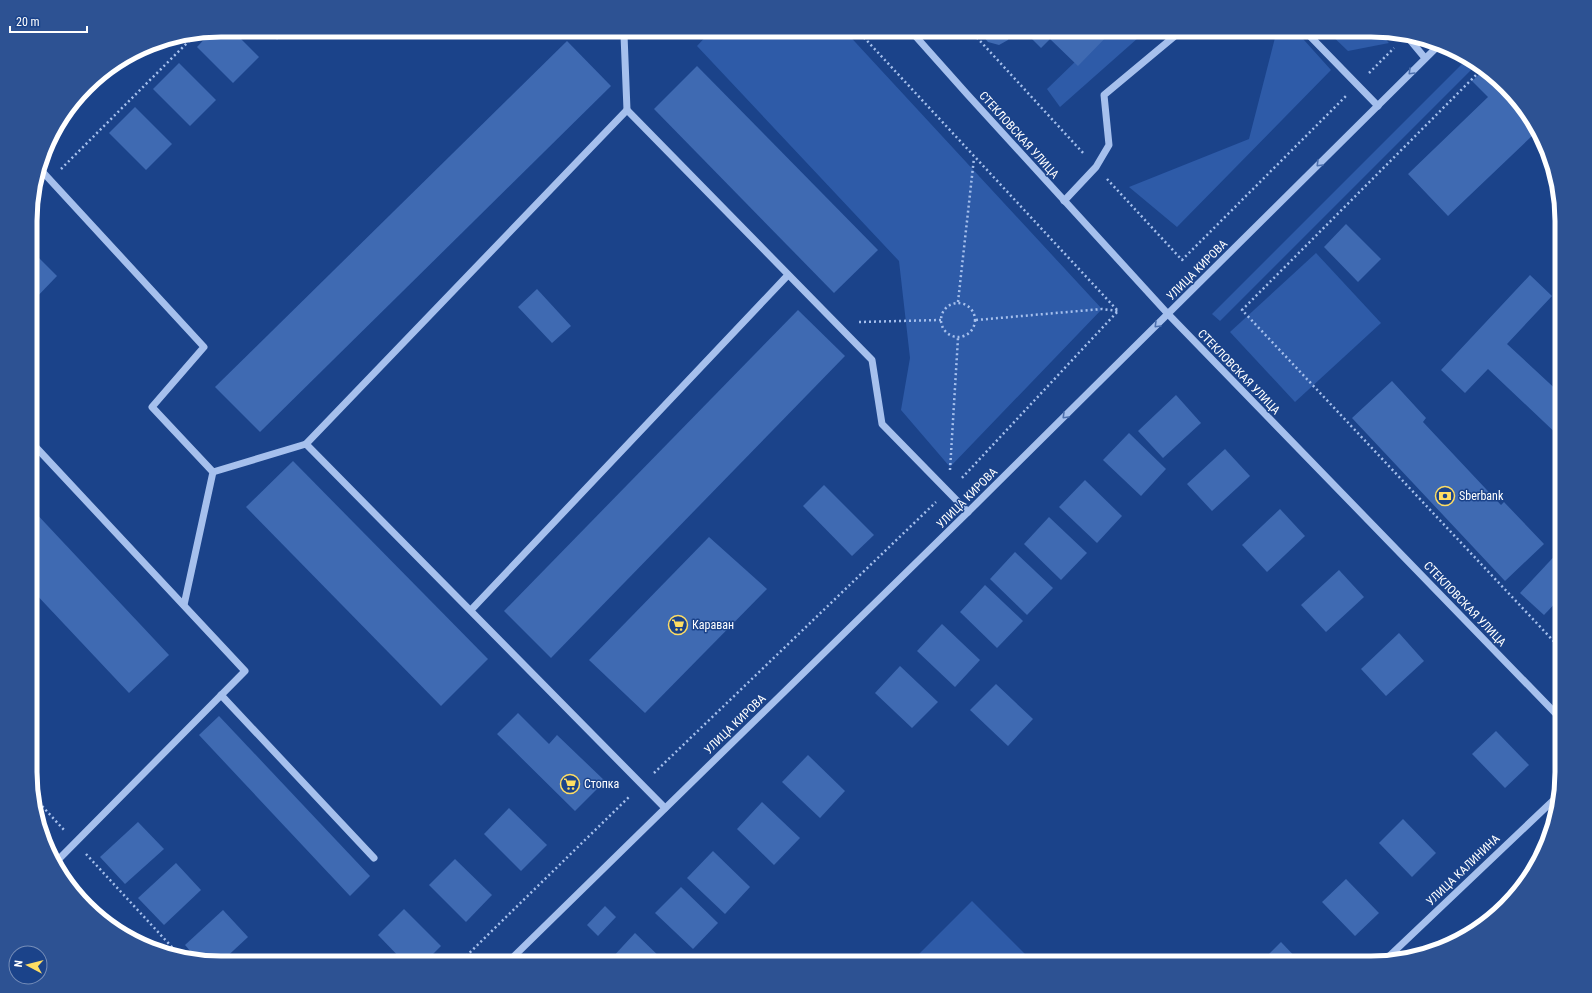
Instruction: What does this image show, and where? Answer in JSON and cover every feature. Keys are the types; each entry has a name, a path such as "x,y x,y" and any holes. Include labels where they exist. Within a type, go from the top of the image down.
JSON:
{"street":[{"path":"213,472 306,444 627,110 627,37"},
{"name":"СТЕКЛОВСКАЯ УЛИЦА","path":"916,37 1168,314 1555,713"},
{"path":"1064,201 1096,167 1109,145 1104,95 1174,37"},
{"path":"1311,37 1378,106"},
{"path":"1412,42 1425,58"},
{"name":"УЛИЦА КИРОВА","path":"514,956 968,512 1435,49"},
{"path":"627,110 872,360 882,424 968,512"},
{"path":"43,172 204,347 152,407 213,472"},
{"path":"471,610 788,275"},
{"path":"306,444 665,808"},
{"path":"37,448 245,671 59,859"},
{"path":"184,605 213,472"},
{"path":"222,695 374,858"},
{"name":"УЛИЦА КАЛИНИНА","path":"1391,955 1552,802"}],"path":[{"path":"863,37 974,158 1118,311"},
{"path":"976,37 1182,260 1401,40"},
{"path":"40,192 191,40"},
{"path":"1479,72 1242,310 1555,643"},
{"path":"958,302 974,158"},
{"path":"958,302 971,308 976,320 971,333 958,338 946,333 941,320 946,308 958,302"},
{"path":"976,320 1102,309 1118,311"},
{"path":"961,478 1118,311"},
{"path":"836,323 941,320"},
{"path":"466,956 642,784 948,491 958,338"},
{"path":"40,804 175,950"}],"shaded area":[{"path":"705,37 850,37 1102,309 950,467 901,410 910,358 899,261 697,46"},
{"path":"1101,37 1139,37 1060,107 1047,89"},
{"path":"1275,37 1301,37 1331,70 1177,227 1129,187 1249,139"},
{"path":"1333,37 1383,37 1389,43 1348,51"},
{"path":"1464,62 1473,68 1220,321 1212,314"},
{"path":"1316,253 1381,323 1295,402 1230,332"},
{"path":"972,901 1027,956 917,956"}],"building":[{"path":"239,37 259,57 233,83 197,47 206,38"},
{"path":"984,37 1009,37 1008,40 999,45 988,42"},
{"path":"1030,37 1106,37 1078,66 1050,39 1041,48"},
{"path":"567,41 611,86 260,432 215,387"},
{"path":"179,63 216,100 190,126 153,89"},
{"path":"697,66 878,250 834,293 654,109"},
{"path":"1480,73 1483,75 1501,91 1517,109 1534,136 1448,216 1408,174 1488,97 1472,81"},
{"path":"135,107 172,144 146,170 109,133"},
{"path":"1346,224 1381,259 1358,282 1324,247"},
{"path":"37,256 57,276 37,297"},
{"path":"1530,275 1552,296 1507,344 1555,389 1555,432 1488,369 1465,393 1441,370"},
{"path":"537,289 571,326 552,343 518,307"},
{"path":"798,310 845,356 551,658 504,611"},
{"path":"1392,381 1426,418 1423,422 1501,505 1504,502 1544,544 1505,581 1352,418"},
{"path":"1176,395 1201,423 1163,458 1138,431"},
{"path":"1129,433 1166,469 1141,496 1103,460"},
{"path":"1225,449 1250,476 1212,511 1187,484"},
{"path":"293,461 488,659 441,706 246,507"},
{"path":"1085,480 1122,516 1097,543 1059,507"},
{"path":"824,485 874,535 852,556 803,506"},
{"path":"1280,509 1305,536 1267,572 1242,545"},
{"path":"37,514 169,655 129,693 37,595"},
{"path":"1049,517 1087,553 1061,580 1024,544"},
{"name":"Караван","path":"709,537 767,589 645,713 589,660"},
{"path":"1015,552 1053,588 1027,615 990,579"},
{"path":"1555,556 1555,603 1544,615 1520,593"},
{"path":"1339,570 1364,597 1326,632 1301,605"},
{"path":"985,585 1023,621 997,648 960,612"},
{"path":"942,624 980,660 955,687 917,651"},
{"path":"1399,633 1424,661 1386,696 1361,669"},
{"path":"900,666 938,702 912,728 875,693"},
{"path":"996,684 1033,719 1008,746 970,710"},
{"path":"518,713 549,744 557,735 605,781 575,811 497,734"},
{"path":"219,716 370,876 350,896 199,735"},
{"path":"1496,731 1529,765 1505,788 1472,754"},
{"path":"808,755 845,791 820,818 782,782"},
{"path":"762,802 800,838 774,865 737,829"},
{"path":"509,808 547,845 521,871 484,834"},
{"path":"1403,819 1436,853 1412,877 1379,843"},
{"path":"138,822 164,849 125,884 100,857"},
{"path":"713,851 750,887 725,914 687,878"},
{"path":"455,859 492,895 466,922 429,885"},
{"path":"176,863 201,890 164,925 138,898"},
{"path":"1346,879 1379,913 1355,936 1322,902"},
{"path":"681,887 718,923 693,949 655,913"},
{"path":"605,906 616,917 598,936 587,925"},
{"path":"404,909 441,946 431,956 398,956 378,935"},
{"path":"223,910 248,937 228,956 209,956 192,953 185,945"},
{"path":"635,933 659,956 614,956"},
{"path":"1281,942 1294,956 1267,956"}],"place":[{"name":"Sberbank","path":"1445,496"},
{"name":"Караван","path":"678,625"},
{"name":"Стопка","path":"570,784"}]}
